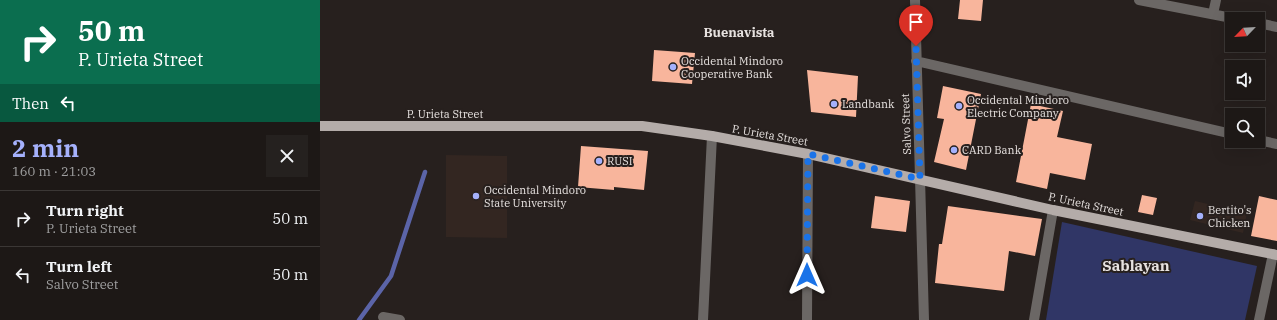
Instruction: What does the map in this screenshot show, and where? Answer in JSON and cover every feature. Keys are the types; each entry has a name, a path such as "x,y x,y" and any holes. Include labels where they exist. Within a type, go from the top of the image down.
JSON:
{"main road":[{"name":"P. Urieta Street","path":"320,126 642,126 712,136 808,154 1053,210 1275,255"}],"street":[{"name":"Salvo Street","path":"914,0 924,320"},
{"path":"1140,0 1225,16"},
{"path":"1214,14 1216,0"},
{"path":"1265,24 1277,27"},
{"path":"916,61 1225,132"},
{"path":"703,320 712,136"},
{"path":"1265,141 1277,144"},
{"path":"807,320 808,154"},
{"path":"1034,320 1053,210"},
{"path":"1260,320 1275,255"},
{"path":"383,317 400,320"}],"shaded area":[{"name":"Occidental Mindoro State University","path":"446,155 507,156 507,238 446,237"},
{"path":"1195,201 1247,213 1243,233 1190,220"},
{"path":"1062,222 1257,266 1245,320 1046,320"}],"building":[{"path":"960,0 983,0 981,21 958,19"},
{"name":"Occidental Mindoro Cooperative Bank","path":"654,50 695,53 692,84 652,81"},
{"path":"807,70 858,76 856,117 811,112"},
{"path":"943,86 981,94 966,170 934,162 944,119 937,118"},
{"path":"1031,104 1063,111 1057,137 1092,144 1085,180 1050,173 1047,189 1016,182"},
{"path":"581,146 648,151 644,190 614,187 614,190 578,187"},
{"path":"1142,195 1157,198 1153,215 1138,212"},
{"path":"875,196 910,201 906,232 871,228"},
{"path":"1259,196 1277,200 1277,241 1251,236"},
{"path":"948,206 1042,219 1035,256 1009,251 1004,291 935,283 939,244 942,244"}],"waterway":[{"path":"359,320 391,276 425,172"}],"place":[{"name":"Occidental Mindoro Cooperative Bank","path":"673,67"},
{"name":"Landbank","path":"834,104"},
{"name":"Occidental Mindoro Electric Company","path":"959,106"},
{"name":"CARD Bank","path":"954,150"},
{"name":"RUSI","path":"599,161"},
{"name":"Occidental Mindoro State University","path":"476,196"},
{"name":"Bertito's Chicken","path":"1200,216"}],"district":[{"name":"Buenavista","path":"739,32"},
{"name":"Sablayan","path":"1136,265"}],"route":[{"path":"807,275 808,154 920,179 916,46"}]}
